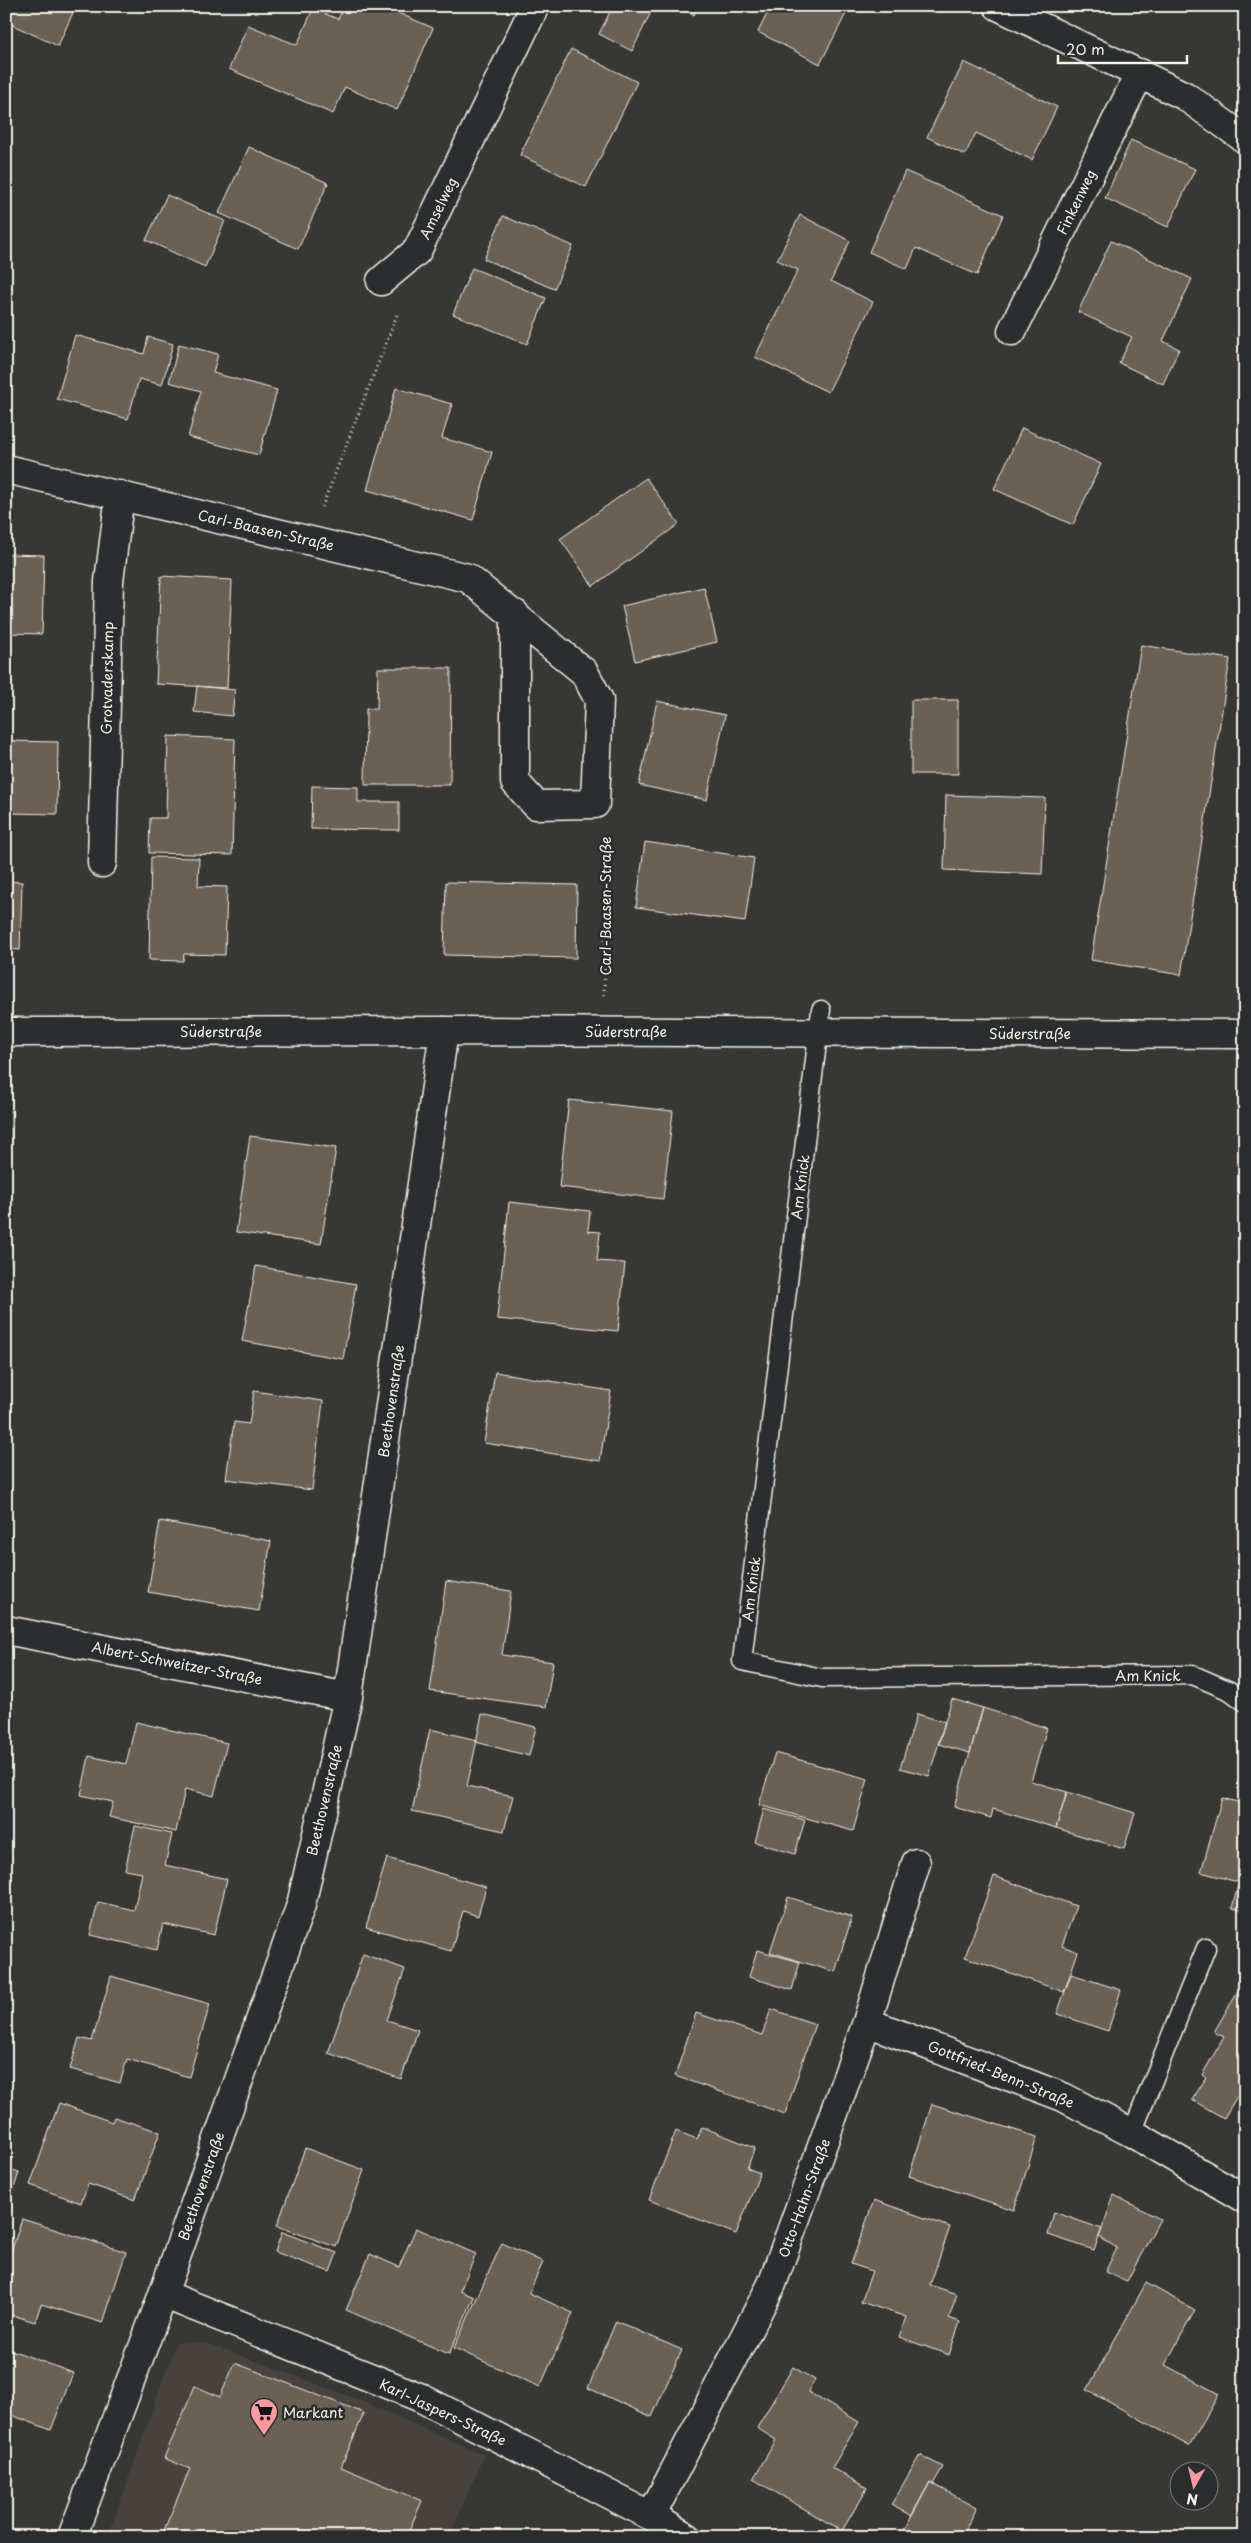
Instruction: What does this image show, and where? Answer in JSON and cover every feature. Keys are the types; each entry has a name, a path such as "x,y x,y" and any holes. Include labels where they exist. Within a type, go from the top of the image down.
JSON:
{"street":[{"name":"Amselweg","path":"381,280 417,251 535,6"},
{"path":"998,6 1185,96 1245,139"},
{"name":"Finkenweg","path":"1012,331 1140,73"},
{"name":"Carl-Baasen-Straße","path":"6,469 468,578 515,614 584,672 599,700 595,804"},
{"name":"Grotvaderskamp","path":"102,863 109,581 120,495"},
{"path":"515,614 515,782 536,805 595,804"},
{"name":"Süderstraße","path":"6,1032 444,1031 821,1021 1245,1034"},
{"name":"Beethovenstraße","path":"72,2537 163,2294 301,1905 348,1697 444,1031"},
{"name":"Albert-Schweitzer-Straße","path":"6,1630 348,1697"},
{"name":"Otto-Hahn-Straße","path":"651,2516 772,2284 867,2022 916,1862"},
{"name":"Gottfried-Benn-Straße","path":"867,2022 1063,2096 1132,2133 1245,2199"},
{"name":"Karl-Jaspers-Straße","path":"163,2294 419,2397 651,2516 687,2537"}],"lane":[{"name":"Am Knick","path":"821,1021 742,1661 822,1678 1192,1675 1230,1691 1245,1702"},
{"path":"1132,2133 1206,1948"}],"path":[{"path":"316,542 321,508 398,315 381,280"},
{"name":"Carl-Baasen-Straße","path":"595,804 608,837 604,1002"}],"shaded area":[{"path":"176,2342 210,2344 359,2400 484,2455 449,2537 108,2537"}],"building":[{"path":"6,6 76,6 58,46 6,22"},
{"path":"344,6 382,6 433,28 397,110 345,87 333,114 229,69 248,25 297,45 313,9 338,19"},
{"path":"603,6 654,6 632,51 599,34 611,10"},
{"path":"677,6 698,6 694,15"},
{"path":"771,6 850,6 820,64 758,32"},
{"path":"1169,6 1180,6 1178,11"},
{"path":"571,49 637,82 586,187 520,155"},
{"path":"964,62 1057,107 1032,160 976,133 965,155 927,137"},
{"path":"1131,140 1195,169 1168,227 1105,198"},
{"path":"249,147 328,183 298,249 219,213"},
{"path":"905,171 1003,215 977,275 916,248 907,269 869,252"},
{"path":"167,195 225,221 205,267 146,240"},
{"path":"800,215 850,241 831,281 873,302 828,392 755,357 798,270 777,260"},
{"path":"503,216 573,246 554,289 484,259"},
{"path":"1111,241 1192,279 1163,341 1179,349 1163,384 1119,363 1132,337 1078,312"},
{"path":"472,268 546,298 527,344 453,314"},
{"path":"75,335 144,354 148,337 173,344 162,385 139,379 128,419 57,399"},
{"path":"179,344 218,354 213,373 277,390 259,455 188,437 201,391 169,382"},
{"path":"396,388 452,404 442,438 492,452 473,520 367,490"},
{"path":"1022,428 1101,464 1073,525 994,489"},
{"path":"646,478 679,524 593,586 560,539"},
{"path":"6,554 44,555 42,634 6,633"},
{"path":"161,576 232,580 227,688 156,684"},
{"path":"704,587 717,642 635,661 622,606"},
{"path":"1141,645 1230,659 1181,975 1091,960"},
{"path":"378,668 451,668 450,785 365,785 366,709 377,709"},
{"path":"197,686 235,690 232,716 194,712"},
{"path":"911,700 958,700 958,774 911,774"},
{"path":"657,701 725,715 707,800 639,785"},
{"path":"168,736 235,739 232,855 149,853 150,818 166,818"},
{"path":"6,741 58,742 57,814 6,813"},
{"path":"312,786 358,787 358,802 399,802 399,830 311,829"},
{"path":"946,795 1045,798 1042,874 944,870"},
{"path":"645,842 754,858 745,922 636,907"},
{"path":"151,857 199,858 198,886 227,887 225,955 184,954 183,961 149,960"},
{"path":"6,881 22,882 20,950 6,949"},
{"path":"446,882 577,885 576,958 444,955"},
{"path":"569,1100 673,1111 663,1199 559,1187"},
{"path":"6,1111 12,1111 8,1180 6,1180"},
{"path":"250,1136 336,1148 321,1244 236,1232"},
{"path":"509,1202 590,1211 588,1231 600,1232 597,1261 625,1263 618,1331 497,1319"},
{"path":"6,1249 11,1249 7,1307 6,1307"},
{"path":"256,1266 356,1284 343,1359 242,1341"},
{"path":"495,1372 611,1391 600,1461 484,1443"},
{"path":"254,1391 323,1401 312,1490 226,1479 234,1422 249,1424"},
{"path":"160,1521 271,1541 259,1611 148,1592"},
{"path":"446,1581 511,1591 502,1655 553,1662 546,1707 430,1691"},
{"path":"952,1699 983,1708 970,1753 938,1744"},
{"path":"983,1708 1047,1728 1031,1781 1067,1792 1056,1828 993,1809 991,1818 954,1807"},
{"path":"482,1714 536,1727 529,1756 476,1742"},
{"path":"917,1714 945,1722 929,1776 900,1768"},
{"path":"136,1722 227,1743 214,1796 185,1789 176,1832 109,1817 113,1802 81,1795 89,1756 126,1764"},
{"path":"430,1729 477,1740 467,1786 513,1796 504,1831 412,1811"},
{"path":"775,1753 868,1779 853,1831 759,1805"},
{"path":"1067,1792 1135,1813 1124,1849 1056,1828"},
{"path":"1222,1798 1245,1804 1245,1884 1201,1872"},
{"path":"764,1809 805,1820 795,1854 755,1842"},
{"path":"135,1826 172,1834 165,1865 227,1879 214,1935 163,1924 157,1950 90,1935 98,1902 134,1910 142,1873 125,1870"},
{"path":"387,1858 486,1887 478,1916 463,1911 451,1951 366,1927"},
{"path":"994,1876 1076,1906 1062,1946 1078,1952 1064,1992 965,1957"},
{"path":"1239,1882 1245,1884 1245,1911 1232,1908"},
{"path":"788,1897 852,1917 835,1972 770,1952"},
{"path":"757,1950 800,1962 792,1990 749,1977"},
{"path":"363,1954 405,1969 387,2020 418,2030 401,2079 328,2053"},
{"path":"1071,1974 1121,1990 1108,2031 1057,2014"},
{"path":"111,1976 210,2004 189,2077 127,2059 120,2083 70,2069 79,2038 92,2041"},
{"path":"1239,1989 1245,1992 1245,2094 1240,2091 1224,2118 1192,2100 1206,2078 1202,2075 1224,2037 1214,2032"},
{"path":"771,2009 815,2024 785,2114 675,2076 696,2013 762,2035"},
{"path":"59,2103 112,2122 114,2117 160,2132 135,2200 88,2184 81,2203 30,2185"},
{"path":"932,2104 1037,2137 1014,2210 909,2176"},
{"path":"702,2127 755,2148 747,2168 760,2173 736,2234 649,2200 676,2131 697,2139"},
{"path":"305,2148 364,2170 336,2247 277,2226"},
{"path":"6,2168 19,2172 12,2195 6,2193"},
{"path":"1114,2195 1160,2219 1127,2281 1105,2272 1117,2248 1099,2237"},
{"path":"874,2200 950,2227 930,2285 957,2294 949,2318 960,2322 949,2355 899,2337 906,2317 861,2302 872,2271 851,2264"},
{"path":"1054,2212 1102,2229 1094,2250 1048,2235"},
{"path":"22,2219 126,2252 103,2323 41,2304 35,2322 6,2313 6,2267"},
{"path":"416,2228 476,2254 460,2291 474,2297 449,2354 346,2310 370,2254 399,2267"},
{"path":"282,2232 337,2253 330,2272 275,2252"},
{"path":"502,2243 543,2262 529,2293 573,2313 540,2387 454,2348"},
{"path":"1146,2283 1195,2310 1165,2365 1219,2394 1189,2446 1087,2390"},
{"path":"616,2321 682,2350 652,2417 588,2388"},
{"path":"6,2348 73,2373 51,2430 6,2413"},
{"name":"Markant","path":"235,2363 364,2413 341,2467 422,2501 406,2537 161,2537 190,2469 164,2458 195,2386 220,2397"},
{"path":"793,2367 815,2380 808,2392 859,2422 832,2468 867,2488 842,2531 753,2479 776,2440 757,2428"},
{"path":"920,2455 943,2467 933,2484 930,2482 912,2516 891,2505"},
{"path":"6,2479 11,2481 6,2495"},
{"path":"930,2482 977,2508 961,2537 900,2537"}],"place":[{"name":"Markant","path":"264,2436"}]}
